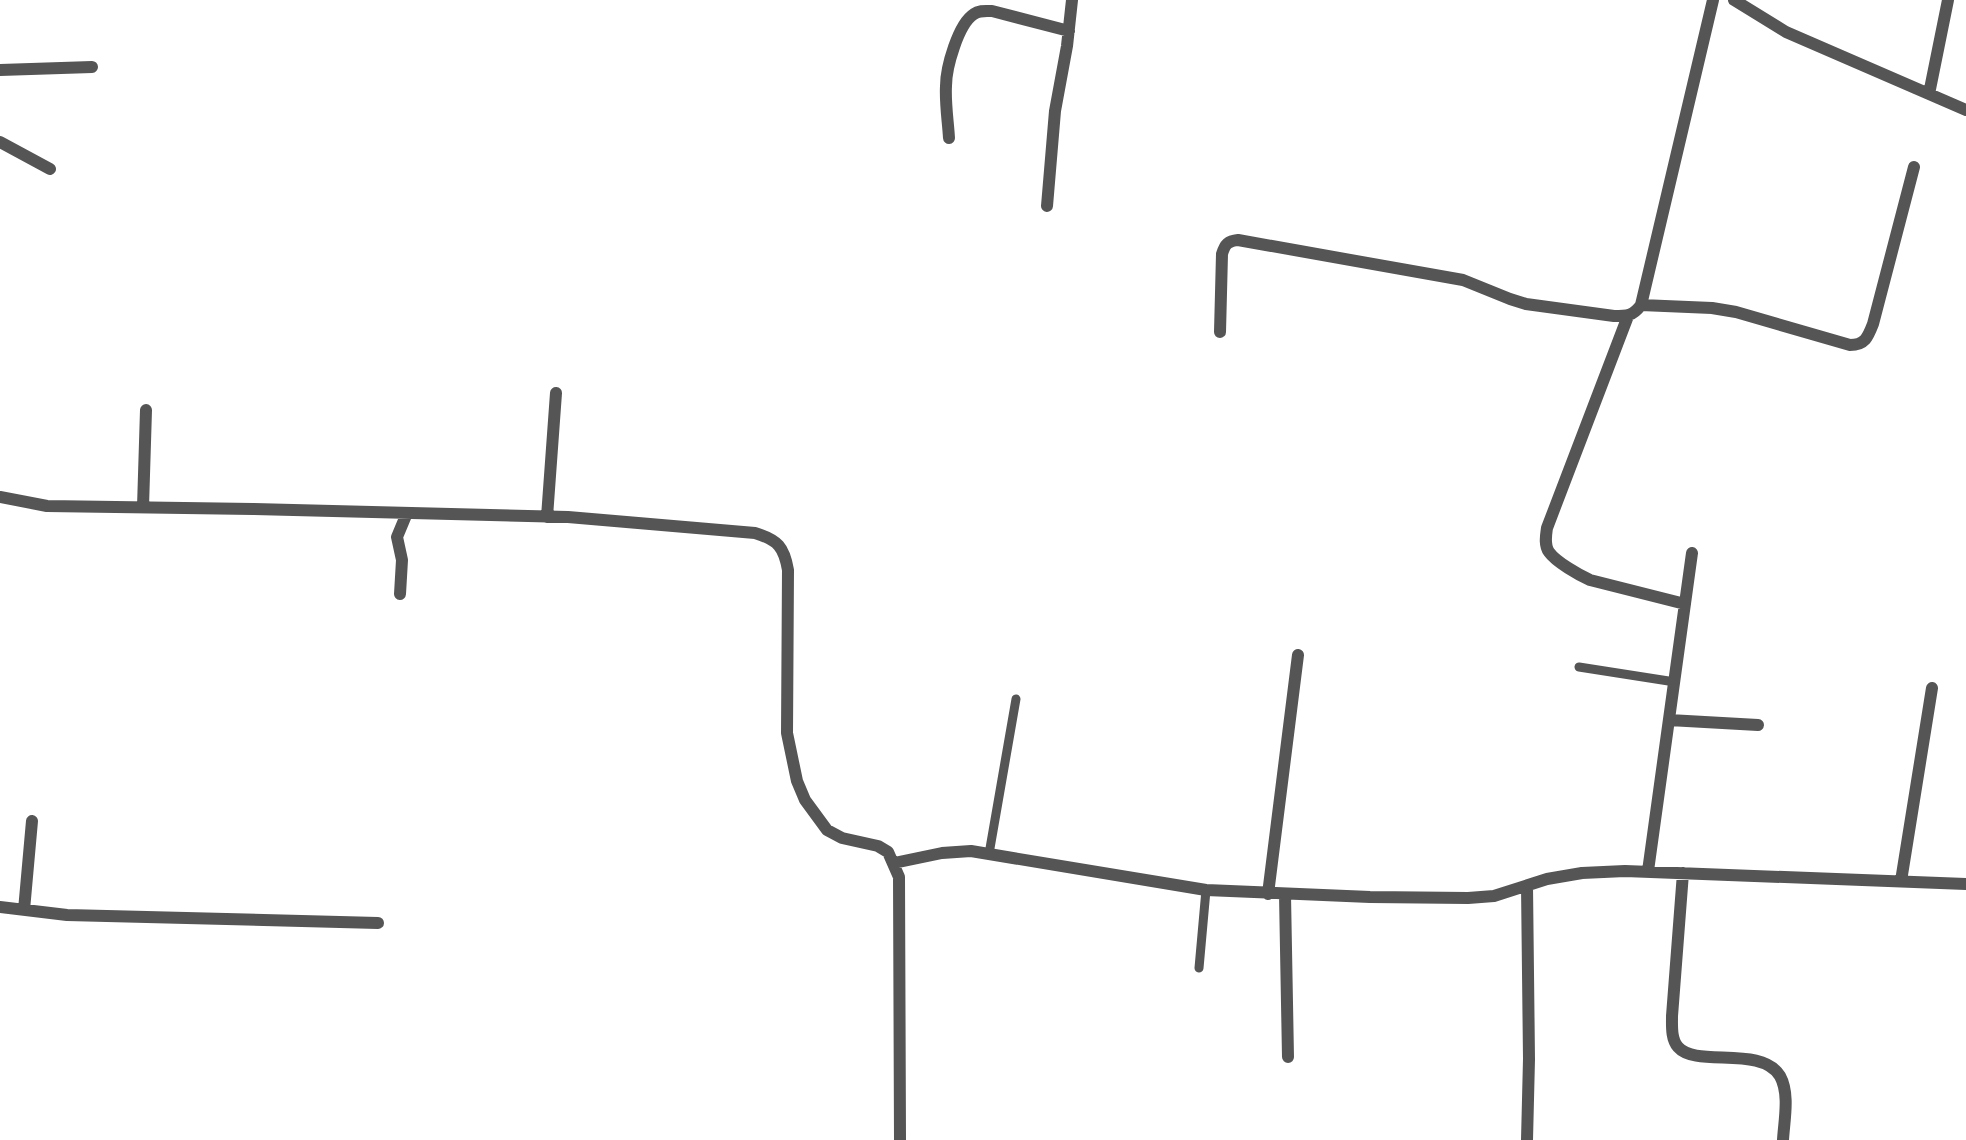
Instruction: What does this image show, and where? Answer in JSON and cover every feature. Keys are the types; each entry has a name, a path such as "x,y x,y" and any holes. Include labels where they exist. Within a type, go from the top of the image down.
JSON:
{"street":[{"path":"1047,206 1055,111 1072,0"},
{"path":"1220,332 1222,254 1225,245 1230,241 1238,240 1463,280 1526,304 1614,316 1628,316 1636,313 1641,305 1713,0"},
{"path":"1734,0 1786,32 1966,110"},
{"path":"1929,94 1948,0"},
{"path":"950,138 946,86 948,69 964,25 973,14 992,10 1069,31"},
{"path":"0,70 92,67"},
{"path":"0,142 50,169"},
{"path":"1641,305 1712,308 1736,312 1850,345 1858,345 1867,339 1873,324 1914,167"},
{"path":"1628,316 1547,528 1545,541 1548,552 1579,575 1590,580 1685,604"},
{"path":"547,517 556,393"},
{"path":"143,507 146,410"},
{"path":"0,497 48,506 547,517 755,533 769,537 779,545 785,555 788,570 787,733 797,781 805,800 827,830 842,838 878,846 888,852 899,877 901,915 900,1140"},
{"path":"400,594 403,566 397,537 407,513"},
{"path":"1648,872 1692,553"},
{"path":"1268,894 1298,655"},
{"path":"1901,881 1932,688"},
{"path":"1669,720 1758,725"},
{"path":"24,910 32,821"},
{"path":"894,863 942,853 971,851 1206,890 1285,895 1468,898 1494,896 1547,879 1582,873 1625,871 1966,884"},
{"path":"1683,873 1672,1034 1678,1047 1690,1054 1770,1064 1780,1077 1785,1092 1783,1140"},
{"path":"1527,886 1529,1059 1527,1140"},
{"path":"1285,895 1288,1057"},
{"path":"0,907 67,915 378,923"}],"lane":[{"path":"1578,667 1675,682"},
{"path":"989,854 1016,699"},
{"path":"1199,968 1206,890"}]}
